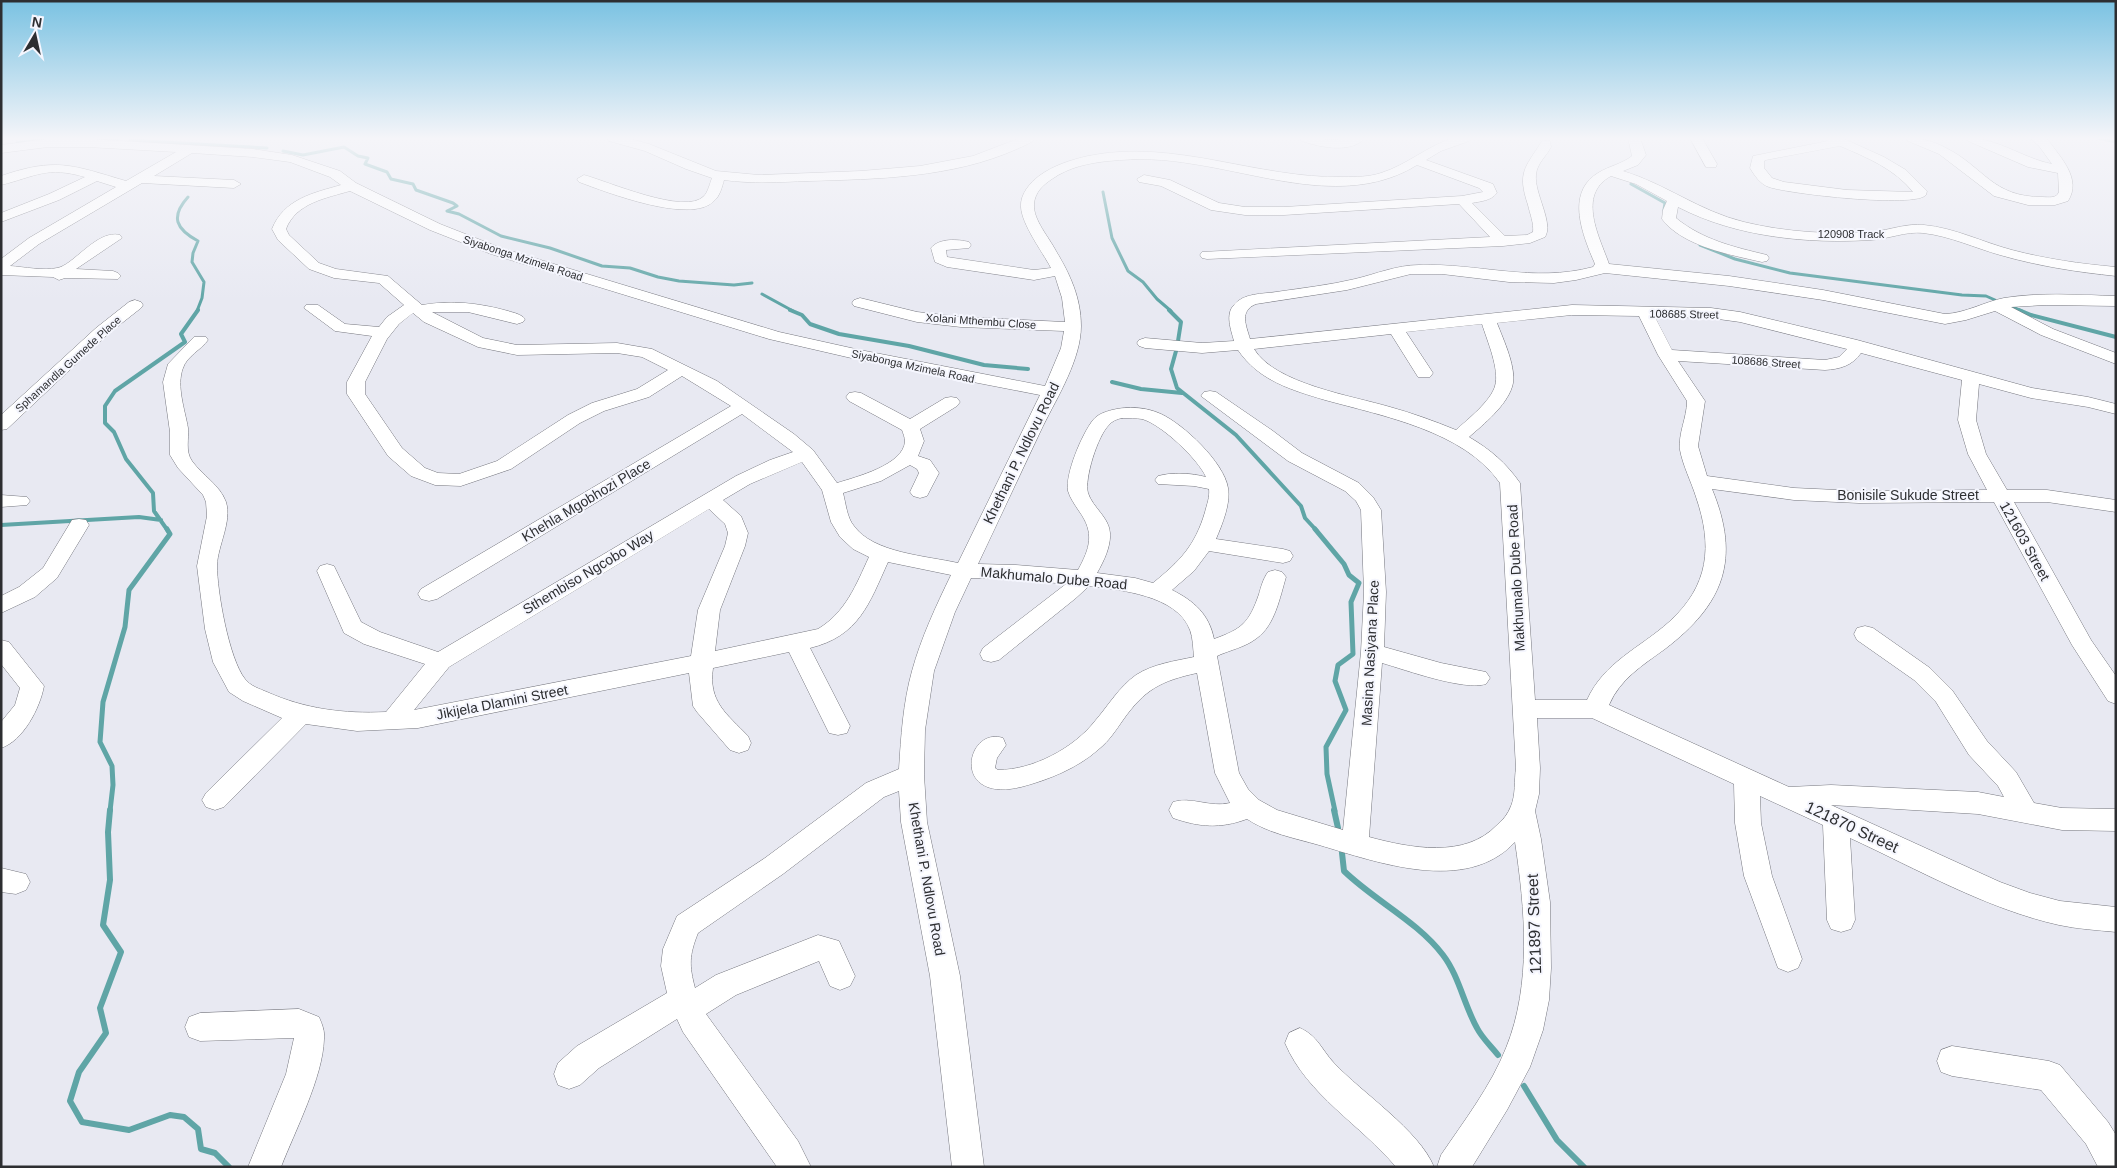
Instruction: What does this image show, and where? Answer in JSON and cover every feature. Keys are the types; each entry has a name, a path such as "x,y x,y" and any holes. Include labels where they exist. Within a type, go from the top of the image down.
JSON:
{"street":[{"path":"1,218 59,193"},
{"path":"1,266 34,241 116,193"},
{"path":"334,193 296,207 280,222 278,228 284,238 314,266 334,273 383,279 430,319 478,342 517,350 523,354 563,365"},
{"name":"Siyabonga Mzimela Road","path":"364,193 435,227 480,245 768,334 878,359 1050,392"},
{"path":"620,193 629,196 685,205 709,200 712,193"},
{"name":"Khethani P. Ndlovu Road","path":"968,1167 945,976 914,822 911,776 913,730 923,671 944,612 1068,355 1072,342 1074,327 1072,300 1060,271 1027,210 1028,201 1033,193"},
{"path":"1185,193 1216,207 1245,211 1284,211 1462,200 1485,197 1488,193"},
{"path":"1208,255 1428,246 1530,239 1540,234 1538,215 1532,193"},
{"path":"1588,193 1586,203 1587,220 1602,264 1601,268"},
{"name":"120908 Track","path":"1662,193 1713,217 1761,230 1868,236 1922,229 2038,260 2116,272"},
{"path":"1875,193 1910,197 1919,195 1920,193"},
{"path":"2000,193 2017,199 2043,202 2063,198 2066,193"},
{"path":"1462,200 1503,242"},
{"path":"1675,200 1670,210 1669,219 1680,229 1696,239 1721,248 1762,258"},
{"path":"59,275 84,259 98,247 115,238"},
{"path":"964,245 946,245 938,248 940,259 947,264 972,265 1034,275"},
{"path":"1421,269 1428,246"},
{"path":"1243,345 1238,310 1247,302 1335,287 1402,270 1421,269 1539,280 1567,278 1593,272 1601,268 1729,281 1945,318 1961,318 1996,305 2052,299 2116,301"},
{"path":"1,270 59,275 113,276"},
{"path":"998,280 1022,281 1034,275 1060,271"},
{"name":"Xolani Mthembu Close","path":"860,302 918,317 1074,327"},
{"name":"Sphamandla Gumede Place","path":"1,425 102,331 135,305"},
{"path":"1996,305 2039,328 2116,359"},
{"path":"517,319 480,307 439,306 416,308 400,314 381,332 377,344 356,382 356,394 395,452 418,472 435,479 461,480 497,468 574,419 598,407 643,392 681,369"},
{"path":"312,308 341,328 381,332"},
{"name":"108685 Street","path":"1145,343 1202,348 1243,345 1572,310 1711,314 1740,317 1857,345 2037,395 2088,402 2116,409"},
{"path":"1524,709 1595,709 1607,684 1618,671 1681,624 1692,612 1712,578 1716,554 1715,539 1709,506 1689,448 1690,429 1695,414 1696,401 1666,355 1645,313"},
{"path":"1458,438 1490,405 1503,390 1505,384 1504,374 1488,320"},
{"path":"1396,329 1424,373"},
{"name":"Jikijela Dlamini Street","path":"200,340 174,368 173,389 178,424 179,456 215,500 216,514 207,564 210,604 220,649 238,687 274,706 300,715 358,723 392,721 442,714 796,643 825,635 841,625 849,616 881,554"},
{"name":"Makhumalo Dube Road","path":"517,350 617,348 646,353 681,369 743,406 788,438 806,454 818,468 832,490 847,532 860,544 881,554 964,571 1016,572 1135,585 1156,591 1172,599 1191,612 1201,630 1227,773 1237,792 1248,806 1258,814 1286,824 1386,853 1434,859 1467,857 1496,843 1508,833 1522,812 1526,799 1528,768 1510,483 1501,468 1493,461 1458,438 1366,406 1295,386 1278,378 1250,358 1243,345"},
{"name":"108686 Street","path":"1666,355 1835,365 1849,359 1857,345"},
{"name":"121603 Street","path":"1971,377 1967,420 1977,454 2084,645 2116,695"},
{"name":"Masina Nasiyana Place","path":"1210,396 1267,435 1295,458 1352,487 1368,504 1372,516 1375,592 1372,652 1355,845"},
{"path":"832,490 880,474 908,459 915,446 915,435 910,427 855,397"},
{"path":"910,427 951,402"},
{"name":"Khehla Mgobhozi Place","path":"429,594 743,406"},
{"path":"991,654 1084,578 1100,540 1099,527 1095,517 1079,495 1077,489 1078,480 1090,441 1098,425 1110,416 1126,412 1147,415 1160,420 1209,466 1220,492 1214,520 1205,544 1190,562 1156,591"},
{"name":"Sthembiso Ngcobo Way","path":"392,721 441,661 743,480 777,464 806,454"},
{"path":"908,459 922,463 927,467 929,473 920,492"},
{"path":"1165,480 1194,480 1218,485"},
{"name":"Bonisile Sukude Street","path":"1700,481 1767,490 1827,495 2047,496 2116,506"},
{"path":"710,499 734,521 738,533 735,546 709,610 700,676 705,706 739,743"},
{"path":"1,606 27,592 50,573 79,525"},
{"path":"1205,544 1283,556"},
{"path":"327,571 352,627 372,638 441,661"},
{"path":"994,745 986,752 983,764 984,771 988,777 999,780 1031,775 1060,762 1097,738 1130,695 1144,681 1206,657 1249,634 1257,626 1275,577"},
{"path":"1865,634 1922,674 1944,696 1978,748 2007,779 2025,811"},
{"path":"796,643 838,726"},
{"path":"1,648 32,686 31,697 27,706 1,739"},
{"path":"1372,652 1441,671 1478,678"},
{"name":"121870 Street","path":"1595,709 1947,872 2030,905 2060,912 2116,920"},
{"path":"215,800 300,715"},
{"path":"795,1167 787,1152 694,1022 685,1004 675,966 679,942 687,925 774,866 875,790 911,776"},
{"path":"1747,780 1748,823 1758,876 1788,959"},
{"path":"1788,797 1831,795 1969,802 2062,819 2116,820"},
{"path":"1182,810 1208,817 1234,814 1248,806"},
{"name":"121897 Street","path":"1453,1167 1497,1097 1520,1054 1530,1018 1536,984 1538,941 1531,860 1522,812"},
{"path":"1836,820 1841,920"},
{"path":"569,1074 588,1057 685,1004 726,985 818,948 829,950 840,976"},
{"path":"200,1027 299,1022 308,1028 310,1041 304,1065 264,1167"},
{"path":"1300,1043 1322,1073 1401,1147 1418,1167"},
{"path":"1952,1060 2049,1076 2097,1133 2116,1167"}],"waterway":[{"path":"423,193 453,203 457,206 447,211 459,214 501,236 550,248 602,266 630,268 658,277 679,281 734,285 752,283"},
{"path":"1103,193 1112,238 1128,271 1143,282 1157,299 1171,311"},
{"path":"1646,193 1665,203 1664,210"},
{"path":"188,197 182,204 177,217 180,227 198,241 193,253 192,262 204,282 202,298 197,311"},
{"path":"1700,245 1735,259 1790,273 1962,295 1986,296 1995,300"},
{"path":"762,294 793,311"},
{"path":"2013,307 2022,311"},
{"path":"160,520 154,511 153,493 126,459 114,432 105,423 105,406 115,391 185,342 181,334 198,310"},
{"path":"790,310 802,315 810,324 839,334 909,346 984,365 1028,369"},
{"path":"1169,310 1181,322 1178,341"},
{"path":"2019,310 2031,315 2116,337"},
{"path":"1176,351 1171,369 1177,388 1236,435 1301,506 1305,518 1317,531"},
{"path":"1112,382 1141,389 1182,393"},
{"path":"1,525 139,517 160,520"},
{"path":"160,520 168,531"},
{"path":"110,811 113,785 112,766 100,742 103,702 125,627 129,590 170,534 167,529"},
{"path":"1315,529 1344,564 1349,575 1359,583 1351,602 1353,654 1338,665 1335,681 1346,710 1326,747 1327,774 1335,811"},
{"path":"110,810 108,832 110,880 103,925 121,952 100,1008 106,1033 79,1072 70,1101 82,1122 129,1130 170,1115 184,1117 198,1129 201,1149 215,1153 229,1167"},
{"path":"1334,810 1338,828"},
{"path":"1342,853 1344,871 1421,932 1443,955 1449,963 1477,1028 1498,1055"},
{"path":"1524,1086 1557,1140 1584,1167"}]}
